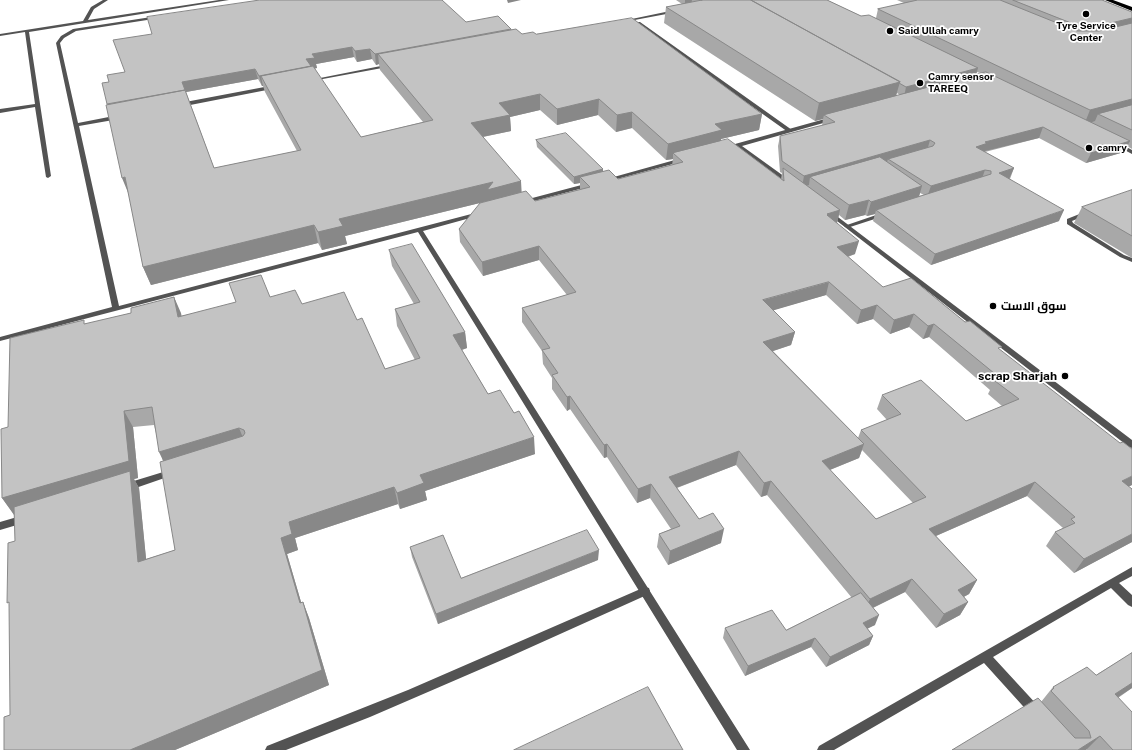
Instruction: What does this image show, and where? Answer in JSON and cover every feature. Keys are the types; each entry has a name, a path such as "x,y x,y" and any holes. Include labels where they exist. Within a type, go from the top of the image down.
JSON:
{"main road":[{"path":"1108,0 1132,9"}],"street":[{"path":"85,22 92,8 106,0"},
{"path":"165,10 185,0"},
{"path":"0,35 227,0"},
{"path":"116,309 58,43 60,39 75,30 234,5"},
{"path":"617,22 684,9"},
{"path":"633,19 790,131"},
{"path":"27,31 48,176"},
{"path":"303,82 397,64"},
{"path":"178,106 280,86"},
{"path":"0,111 38,105"},
{"path":"76,125 123,116"},
{"path":"722,149 843,116"},
{"path":"1111,141 1132,152"},
{"path":"737,145 800,190"},
{"path":"601,181 692,157"},
{"path":"518,203 593,183"},
{"path":"823,208 1132,445"},
{"path":"0,339 487,211"},
{"path":"1094,211 1072,218 1069,222 1073,227 1122,256 1132,260"},
{"path":"847,226 890,212"},
{"path":"419,229 744,750"},
{"path":"119,489 179,470"},
{"path":"0,526 30,517"},
{"path":"823,750 1132,571"},
{"path":"1112,583 1132,602"},
{"path":"271,750 336,726 501,656 645,591"},
{"path":"985,656 1042,718"}],"building":[{"path":"260,0 442,0 466,22 498,16 511,29 375,54 370,49 355,51 352,47 312,54 315,58 306,59 311,66 259,76 255,69 182,82 185,90 107,104 102,83 109,82 107,75 125,72 113,40 152,34 147,17"},
{"path":"702,0 751,0 900,82 819,103 666,7"},
{"path":"751,0 827,0 861,16 869,15 978,68 906,87 899,83 900,82"},
{"path":"918,0 1000,0 1077,31 1099,31 1132,23 1132,99 1090,110 878,9"},
{"path":"1013,0 1102,0 1132,12 1132,18 1098,26 1079,26"},
{"path":"632,18 762,114 715,124 722,130 668,144 632,112 617,115 599,99 557,109 540,94 499,103 510,115 471,123 521,181 487,190 493,182 339,219 343,226 318,232 314,225 143,267 125,177 122,178 106,105 185,90 214,168 301,150 261,76 313,66 361,137 433,120 378,54 516,29 522,34 533,32 536,34"},
{"path":"986,72 1130,141 1091,153 1043,127 985,142 988,143 976,147 1014,168 999,173 1064,210 935,254 876,210 991,174 991,171 985,170 931,186 888,159 933,146 935,143 930,140 804,176 782,161 780,136 835,122 824,115"},
{"path":"1132,105 1132,130 1098,114"},
{"path":"566,133 603,169 574,177 536,140"},
{"path":"728,139 784,181 783,168 840,210 827,215 859,241 837,247 883,287 911,278 965,322 970,321 1002,347 998,348 1120,443 1123,442 1132,449 1132,476 1122,481 1132,489 1132,534 1084,559 1055,532 1075,523 1071,519 1075,517 1035,482 929,529 977,580 958,590 968,602 944,614 912,579 870,599 771,481 764,483 739,451 669,477 699,519 713,513 724,529 670,551 659,534 680,526 651,484 638,489 607,444 604,445 570,396 567,397 552,375 558,373 542,350 550,348 522,308 576,292 539,246 482,262 459,229 480,203 526,191 535,201 590,187 580,177 609,170 618,179 683,162 673,153","holes":["829,282 861,310 877,305 894,320 914,314 928,326 934,324 1000,378 995,381 1019,399 966,421 921,380 882,395 901,414 861,430 926,497 876,519 822,461 864,444 763,342 795,332 763,300"]},
{"path":"880,157 922,186 871,202 869,200 849,205 810,177"},
{"path":"1132,190 1132,236 1082,207"},
{"path":"412,244 465,332 453,335 488,394 500,390 514,413 519,411 534,437 420,475 424,483 397,493 394,487 289,522 292,534 281,538 300,603 303,602 322,670 130,750 4,750 4,717 10,715 9,602 7,603 8,543 15,541 14,507 130,471 138,562 175,550 160,462 243,436 245,433 244,430 239,428 159,452 152,407 124,411 129,461 2,498 1,429 8,427 10,338 84,320 84,324 131,313 131,308 174,297 178,317 236,302 229,283 261,275 270,297 295,290 302,304 344,292 357,320 362,318 385,369 420,358 395,309 420,302 389,250"},
{"path":"587,530 599,550 436,614 410,547 443,535 461,578"},
{"path":"861,593 879,615 863,623 873,636 830,657 815,638 748,666 725,628 772,610 786,630"},
{"path":"1132,653 1132,683 1115,694 1132,712 1132,750 1113,750 1100,736 1078,750 952,750 1038,698 1075,738 1091,738 1089,731 1051,691 1054,688 1053,687 1087,667 1096,675"},
{"path":"648,687 683,750 514,750"}],"place":[{"name":"Tyre Service Center","path":"1086,14"},
{"name":"Said Ullah camry","path":"890,31"},
{"name":"Camry sensor TAREEQ","path":"920,83"},
{"name":"camry","path":"1089,148"},
{"name":"سوق الاست","path":"993,306"},
{"name":"scrap Sharjah","path":"1065,376"}]}
